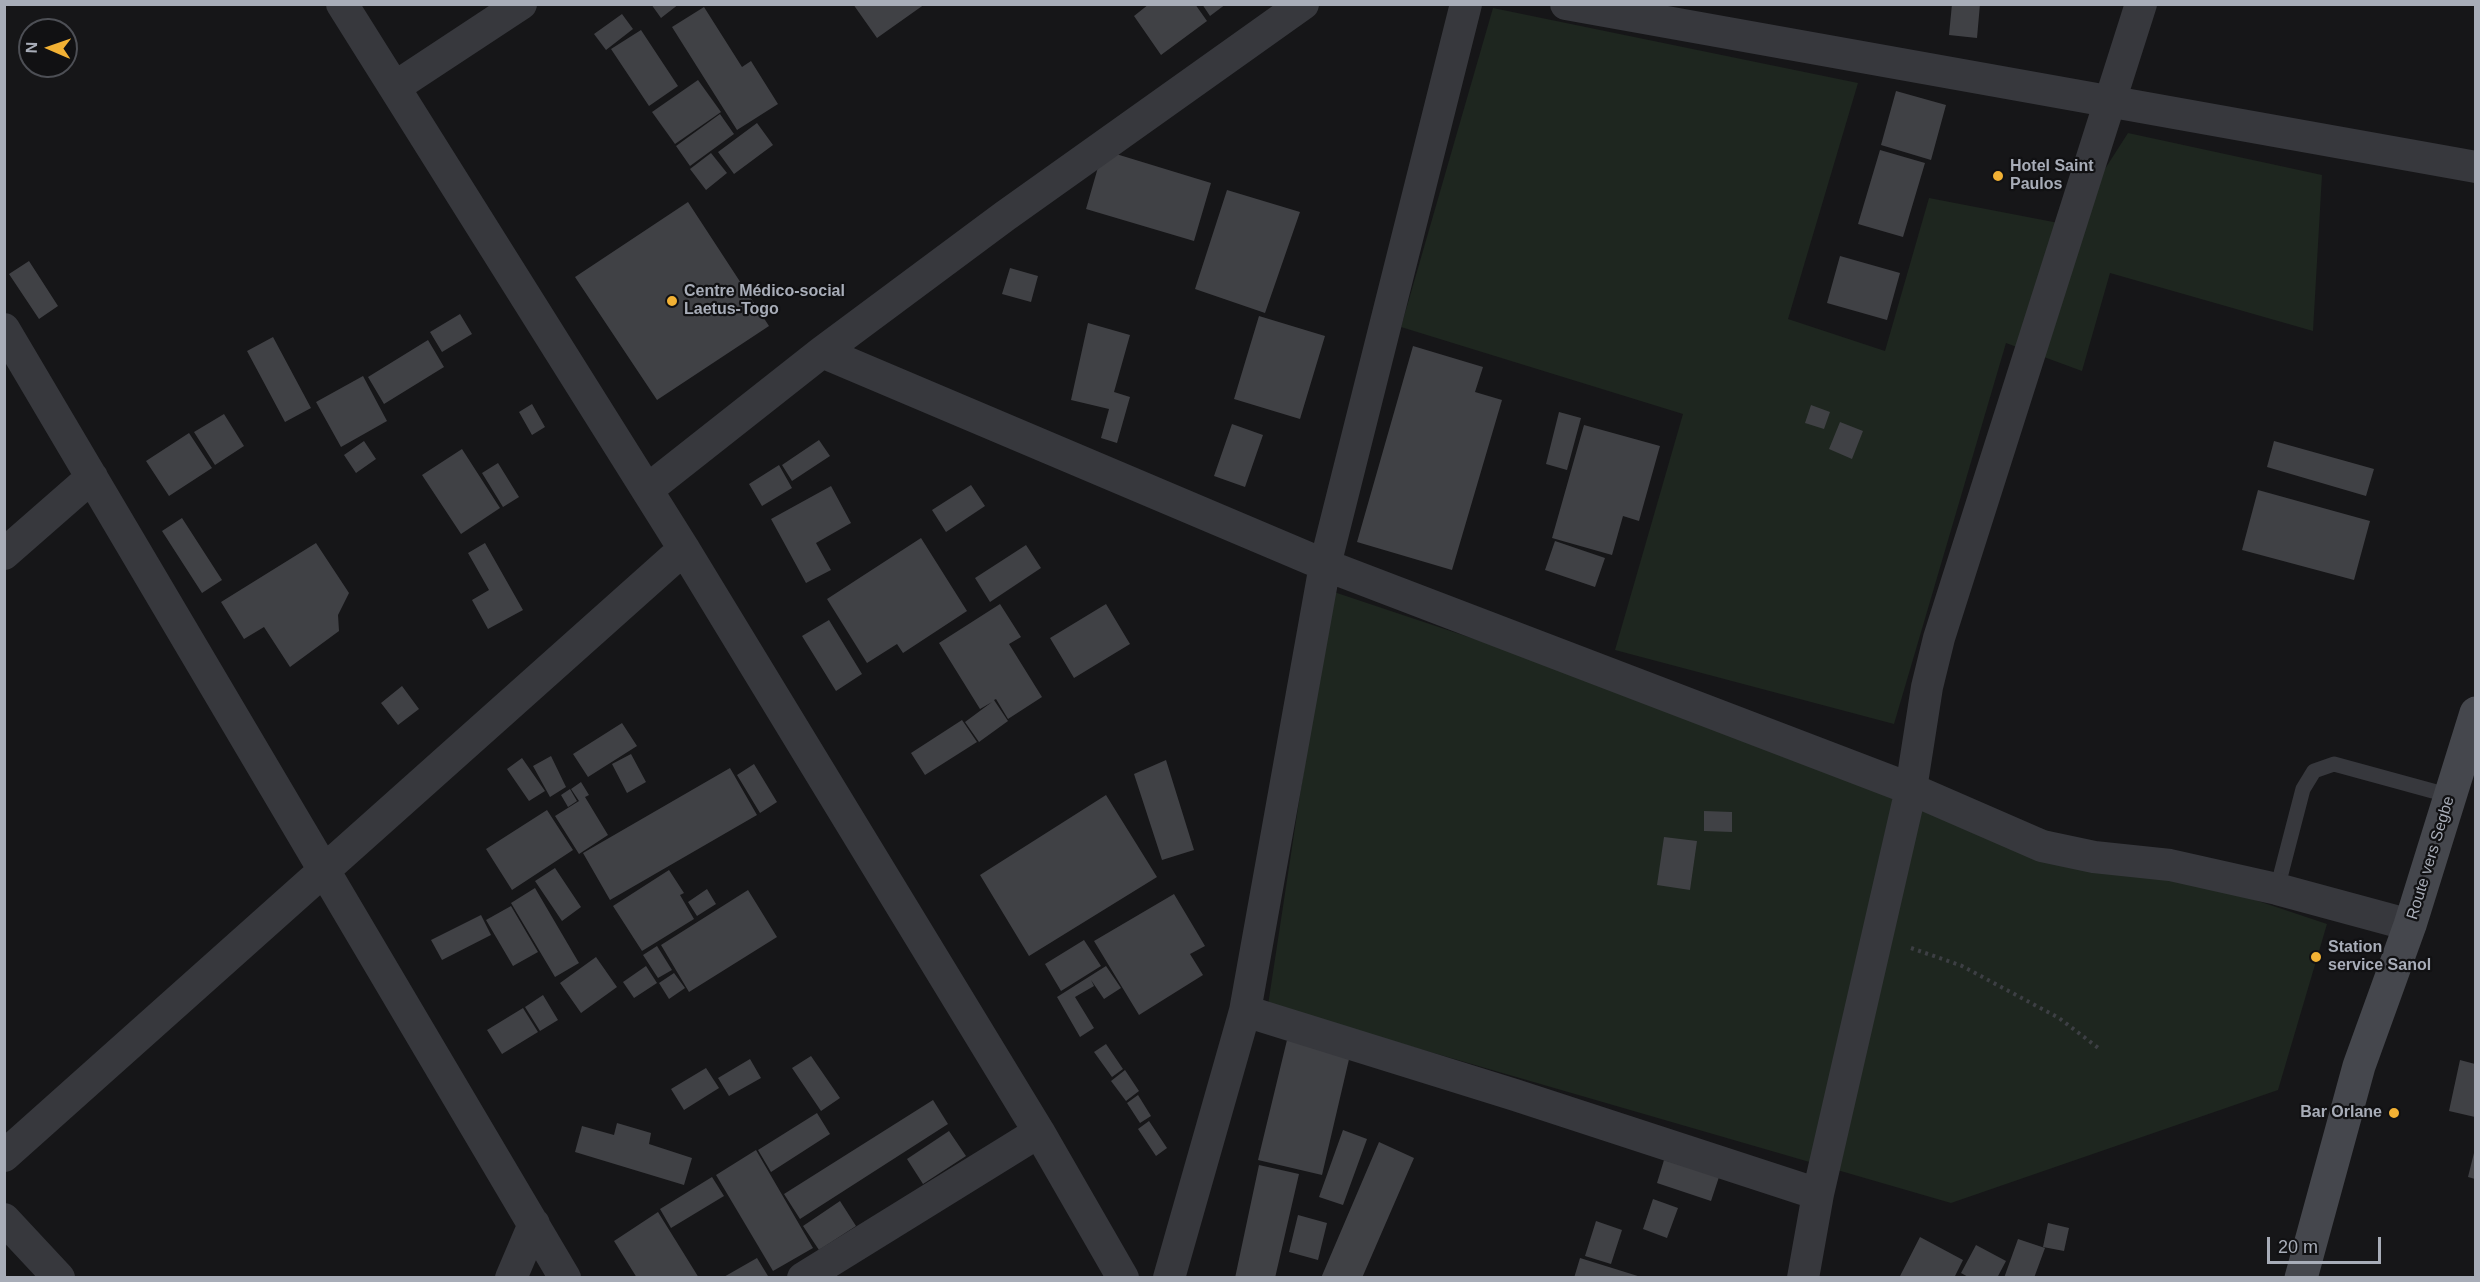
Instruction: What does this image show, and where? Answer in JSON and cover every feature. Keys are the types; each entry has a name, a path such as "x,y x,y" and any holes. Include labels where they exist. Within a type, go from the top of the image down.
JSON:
{"main road":[{"name":"Route vers Segbe","path":"2301,1278 2359,1066 2410,926 2475,712"}],"street":[{"path":"342,4 684,549 1039,1132 1123,1278"},
{"path":"395,87 521,4"},
{"path":"647,490 822,352 1005,216 1304,4"},
{"path":"1169,1278 1245,1011 1325,565 1466,4"},
{"path":"1566,4 2475,167"},
{"path":"1803,1278 1818,1194 1911,789 1927,687 1939,638 2141,4"},
{"path":"4,329 565,1278"},
{"path":"822,352 1325,565 1911,789 2042,846 2094,857 2170,865 2277,889 2410,926"},
{"path":"4,554 92,477"},
{"path":"4,1156 684,549"},
{"path":"1245,1011 1515,1095 1818,1194"},
{"path":"803,1278 1039,1132"},
{"path":"4,1219 59,1278"},
{"path":"511,1278 534,1224"}],"lane":[{"path":"2277,889 2303,789 2314,771 2334,764 2451,796"}],"path":[{"path":"1876,936 1962,966 2059,1018 2101,1050"}],"shaded area":[{"path":"1493,8 1858,83 1788,319 1885,351 1929,198 2069,225 2128,133 2322,175 2313,331 2110,273 2082,371 2006,343 1894,724 1615,650 1683,414 1401,327"},
{"path":"1331,591 2327,924 2278,1090 1951,1203 1268,1005"}],"building":[{"path":"651,4 679,4 661,18"},
{"path":"853,4 925,4 877,38"},
{"path":"1149,4 1195,4 1207,21 1161,55 1134,16"},
{"path":"1202,4 1226,4 1210,16"},
{"path":"1952,4 1980,4 1977,38 1949,35"},
{"path":"704,7 742,67 751,61 778,104 737,130 672,27"},
{"path":"622,14 633,29 606,50 594,34"},
{"path":"641,30 678,86 649,106 611,49"},
{"path":"698,80 721,112 675,144 652,112"},
{"path":"1896,91 1946,105 1931,160 1881,145"},
{"path":"720,114 734,134 690,166 676,146"},
{"path":"757,123 773,145 734,174 718,152"},
{"path":"1103,150 1211,183 1194,241 1086,209"},
{"path":"1880,150 1925,163 1903,237 1858,224"},
{"path":"711,153 727,173 706,190 690,169"},
{"path":"1227,190 1300,212 1265,313 1195,289"},
{"name":"Centre Médico-social Laetus-Togo","path":"688,202 769,326 657,400 575,277"},
{"path":"1840,256 1900,273 1887,320 1827,303"},
{"path":"29,261 58,306 39,319 9,274"},
{"path":"1010,268 1038,276 1031,302 1002,294"},
{"path":"460,314 472,334 442,352 430,332"},
{"path":"1259,316 1325,336 1300,419 1234,399"},
{"path":"1088,323 1130,335 1114,392 1130,397 1117,443 1101,438 1109,409 1071,400"},
{"path":"273,337 311,408 285,422 247,351"},
{"path":"428,340 444,367 384,404 368,377"},
{"path":"1413,346 1483,367 1475,392 1502,400 1452,570 1357,542"},
{"path":"363,376 387,421 341,447 316,402"},
{"path":"532,404 545,427 532,435 519,412"},
{"path":"1811,405 1830,412 1824,429 1805,423"},
{"path":"1559,412 1581,418 1567,470 1546,464"},
{"path":"224,414 244,446 215,465 194,432"},
{"path":"1840,422 1863,431 1852,459 1829,449"},
{"path":"1232,424 1263,435 1245,487 1214,476"},
{"path":"1584,425 1660,446 1639,521 1623,516 1612,555 1552,538"},
{"path":"189,433 212,468 169,496 146,461"},
{"path":"819,440 830,456 792,481 782,465"},
{"path":"364,441 376,459 356,473 344,455"},
{"path":"2274,441 2374,469 2366,496 2267,467"},
{"path":"462,449 500,508 461,534 422,475"},
{"path":"498,463 519,497 503,507 482,473"},
{"path":"779,465 792,488 762,506 749,484"},
{"path":"971,485 985,506 946,532 932,510"},
{"path":"831,486 851,523 816,543 831,570 806,583 771,519"},
{"path":"2258,490 2370,521 2354,580 2242,550"},
{"path":"182,518 222,580 202,593 162,531"},
{"path":"921,538 967,611 903,653 897,644 867,663 827,599"},
{"path":"1555,541 1605,558 1595,587 1545,570"},
{"path":"316,543 349,593 338,615 339,631 290,667 264,627 244,639 221,602"},
{"path":"485,543 523,610 488,629 472,600 489,590 468,553"},
{"path":"1026,545 1041,568 990,602 975,578"},
{"path":"1000,604 1021,637 1009,644 1042,697 1008,719 996,699 994,700 1008,721 979,742 965,722 992,702 980,709 939,643"},
{"path":"1106,604 1130,644 1074,678 1050,638"},
{"path":"829,620 862,674 836,691 802,636"},
{"path":"402,686 419,709 398,725 381,703"},
{"path":"962,720 977,742 925,775 911,753"},
{"path":"622,723 637,746 588,777 573,754"},
{"path":"631,754 646,782 627,793 612,764"},
{"path":"551,756 566,787 550,797 533,766"},
{"path":"522,758 545,791 529,801 507,769"},
{"path":"1166,760 1194,850 1162,860 1134,774"},
{"path":"754,764 777,802 760,813 737,775"},
{"path":"730,768 757,815 610,900 583,853"},
{"path":"581,782 589,795 585,797 608,835 579,854 555,816 579,801 571,789"},
{"path":"570,789 577,801 568,807 561,795"},
{"path":"1106,795 1157,877 1029,956 980,875"},
{"path":"547,810 573,850 512,890 486,849"},
{"path":"1704,811 1732,812 1732,832 1704,831"},
{"path":"1664,837 1697,841 1690,890 1657,885"},
{"path":"555,868 581,907 562,921 535,881"},
{"path":"669,870 684,893 680,895 694,919 642,951 613,906"},
{"path":"535,888 579,963 555,977 511,903"},
{"path":"707,889 716,904 697,916 688,902"},
{"path":"748,890 777,937 689,992 661,945"},
{"path":"1174,894 1205,946 1190,954 1203,975 1139,1015 1094,941"},
{"path":"511,906 538,952 513,966 486,920"},
{"path":"481,915 491,935 442,960 431,940"},
{"path":"1084,940 1101,966 1061,991 1045,964"},
{"path":"657,946 672,970 658,978 643,955"},
{"path":"596,957 617,987 581,1013 560,983"},
{"path":"646,966 657,983 634,998 623,982"},
{"path":"1106,966 1121,988 1104,999 1091,980 1094,986 1075,997 1094,1028 1080,1037 1057,997"},
{"path":"674,973 685,988 669,999 659,983"},
{"path":"543,995 558,1020 540,1031 525,1007"},
{"path":"523,1008 538,1032 502,1054 487,1030"},
{"path":"1287,1040 1350,1055 1322,1175 1258,1160"},
{"path":"1106,1044 1123,1069 1112,1077 1094,1052"},
{"path":"811,1056 840,1098 821,1111 792,1068"},
{"path":"750,1059 761,1078 729,1096 718,1078"},
{"path":"2460,1060 2475,1064 2475,1117 2449,1111"},
{"path":"706,1068 719,1088 684,1110 671,1089"},
{"path":"1125,1070 1139,1091 1126,1101 1111,1081"},
{"path":"1138,1095 1151,1116 1140,1123 1127,1103"},
{"path":"933,1100 948,1124 800,1219 784,1194"},
{"path":"817,1113 830,1134 771,1172 758,1150"},
{"path":"1149,1121 1167,1148 1156,1156 1138,1129"},
{"path":"617,1123 651,1133 649,1144 692,1158 684,1185 575,1152 582,1126 614,1135"},
{"path":"1343,1130 1367,1139 1343,1205 1319,1197"},
{"path":"949,1131 966,1156 923,1184 907,1159"},
{"path":"1379,1142 1414,1158 1362,1278 1321,1278"},
{"path":"2475,1149 2475,1179 2468,1177"},
{"path":"756,1150 813,1248 773,1271 716,1175"},
{"path":"1664,1160 1719,1177 1711,1201 1657,1183"},
{"path":"1259,1165 1299,1174 1275,1278 1235,1278"},
{"path":"712,1177 724,1196 671,1228 660,1209"},
{"path":"1653,1199 1678,1208 1667,1238 1643,1229"},
{"path":"840,1201 856,1226 819,1250 803,1226"},
{"path":"658,1212 699,1278 637,1278 614,1241"},
{"path":"1298,1215 1327,1223 1318,1260 1289,1252"},
{"path":"1596,1221 1622,1230 1611,1264 1585,1256"},
{"path":"2048,1223 2069,1228 2064,1251 2043,1247"},
{"path":"1920,1237 1963,1260 1954,1278 1899,1278"},
{"path":"2018,1239 2045,1248 2034,1278 2004,1278"},
{"path":"1976,1245 2006,1261 1997,1278 1970,1278 1961,1273"},
{"path":"757,1258 768,1276 722,1278"},
{"path":"1580,1258 1641,1277 1641,1278 1574,1278"}],"place":[{"name":"Hotel Saint Paulos","path":"1998,176"},
{"name":"Centre Médico-social Laetus-Togo","path":"672,301"},
{"name":"Station service Sanol","path":"2316,957"},
{"name":"Bar Orlane","path":"2394,1113"}]}
